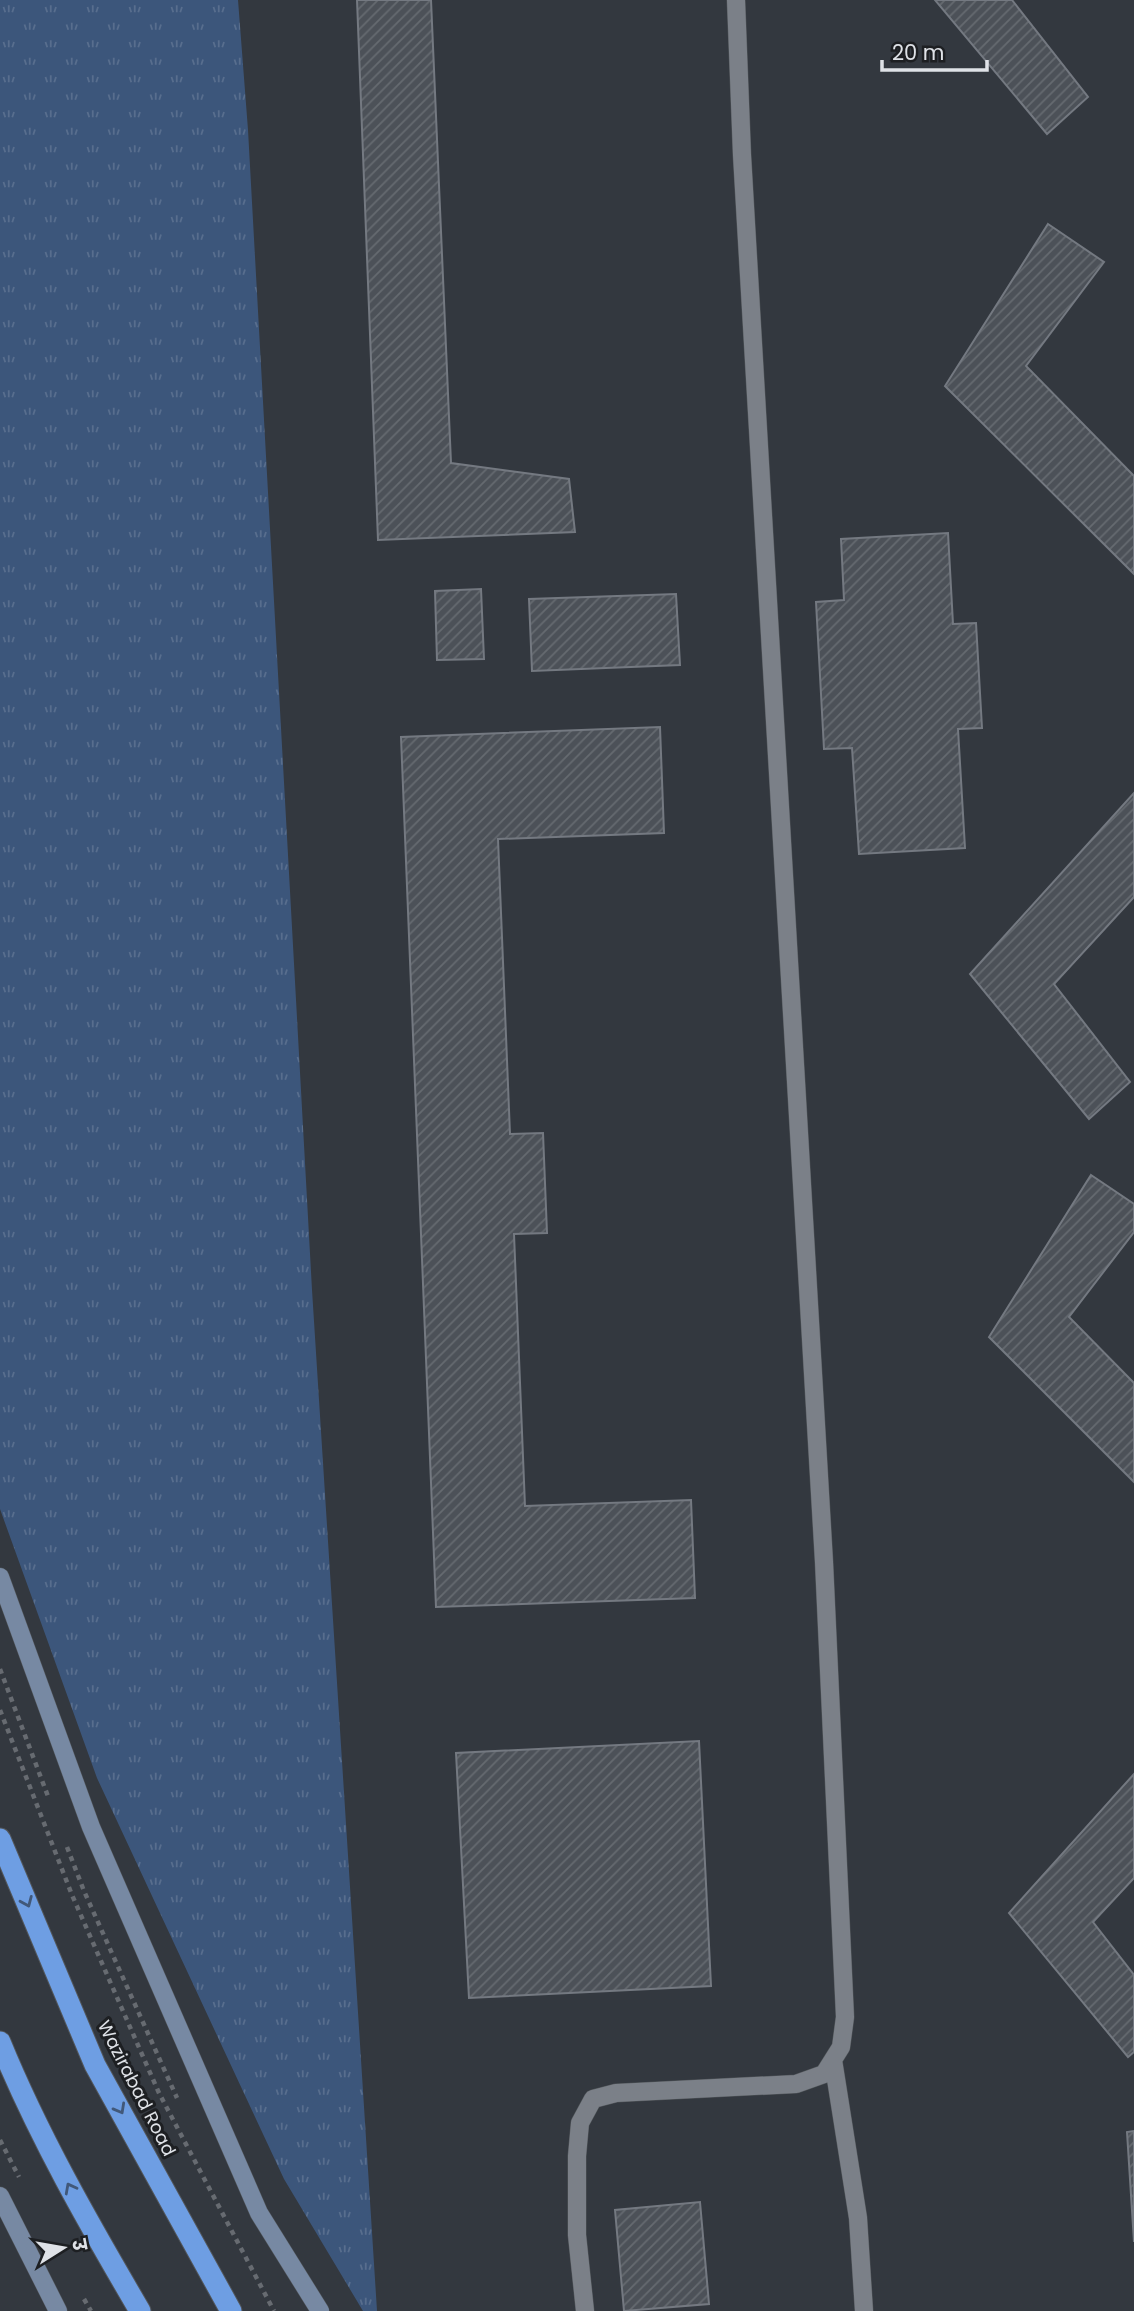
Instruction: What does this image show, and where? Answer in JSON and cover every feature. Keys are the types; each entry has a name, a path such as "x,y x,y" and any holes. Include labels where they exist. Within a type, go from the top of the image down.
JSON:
{"highway":[{"name":"Wazirabad Road","path":"0,1839 95,2065 231,2311"},
{"path":"0,2042 23,2098 100,2244 140,2311"}],"street":[{"path":"0,1577 101,1852 259,2213 320,2311"},
{"path":"0,2196 58,2311"}],"lane":[{"path":"585,2311 577,2235 577,2156 580,2123 593,2099 616,2093 796,2084 824,2074 841,2047 845,2017 824,1562 759,455 736,0"},
{"path":"833,2060 858,2218 864,2311"}],"path":[{"path":"0,1710 72,1895 159,2092 274,2311"}],"green space":[{"path":"0,0 238,0 248,130 312,1290 377,2311 363,2311 284,2179 97,1778 0,1509"}],"building":[{"path":"357,0 431,0 451,463 569,479 575,532 378,540"},
{"path":"935,0 1012,0 1088,97 1047,134"},
{"path":"1048,224 1104,262 1026,366 1134,476 1134,574 945,386"},
{"path":"948,533 953,624 976,623 982,728 958,729 965,848 859,854 852,748 824,749 816,602 844,600 841,539"},
{"path":"481,589 484,659 437,660 435,591"},
{"path":"676,594 680,665 532,671 529,599"},
{"path":"660,727 664,833 498,839 510,1134 543,1133 547,1233 514,1234 525,1506 691,1500 695,1598 436,1607 401,737"},
{"path":"1134,793 1134,897 1054,984 1130,1082 1089,1119 970,974"},
{"path":"1091,1175 1134,1204 1134,1232 1069,1317 1134,1383 1134,1482 989,1337"},
{"path":"699,1741 711,1986 469,1998 456,1753"},
{"path":"1134,1774 1134,1878 1093,1922 1134,1975 1134,2052 1128,2057 1009,1913"},
{"path":"1134,2131 1134,2242 1127,2132"},
{"path":"700,2202 709,2304 624,2311 615,2210"}]}
